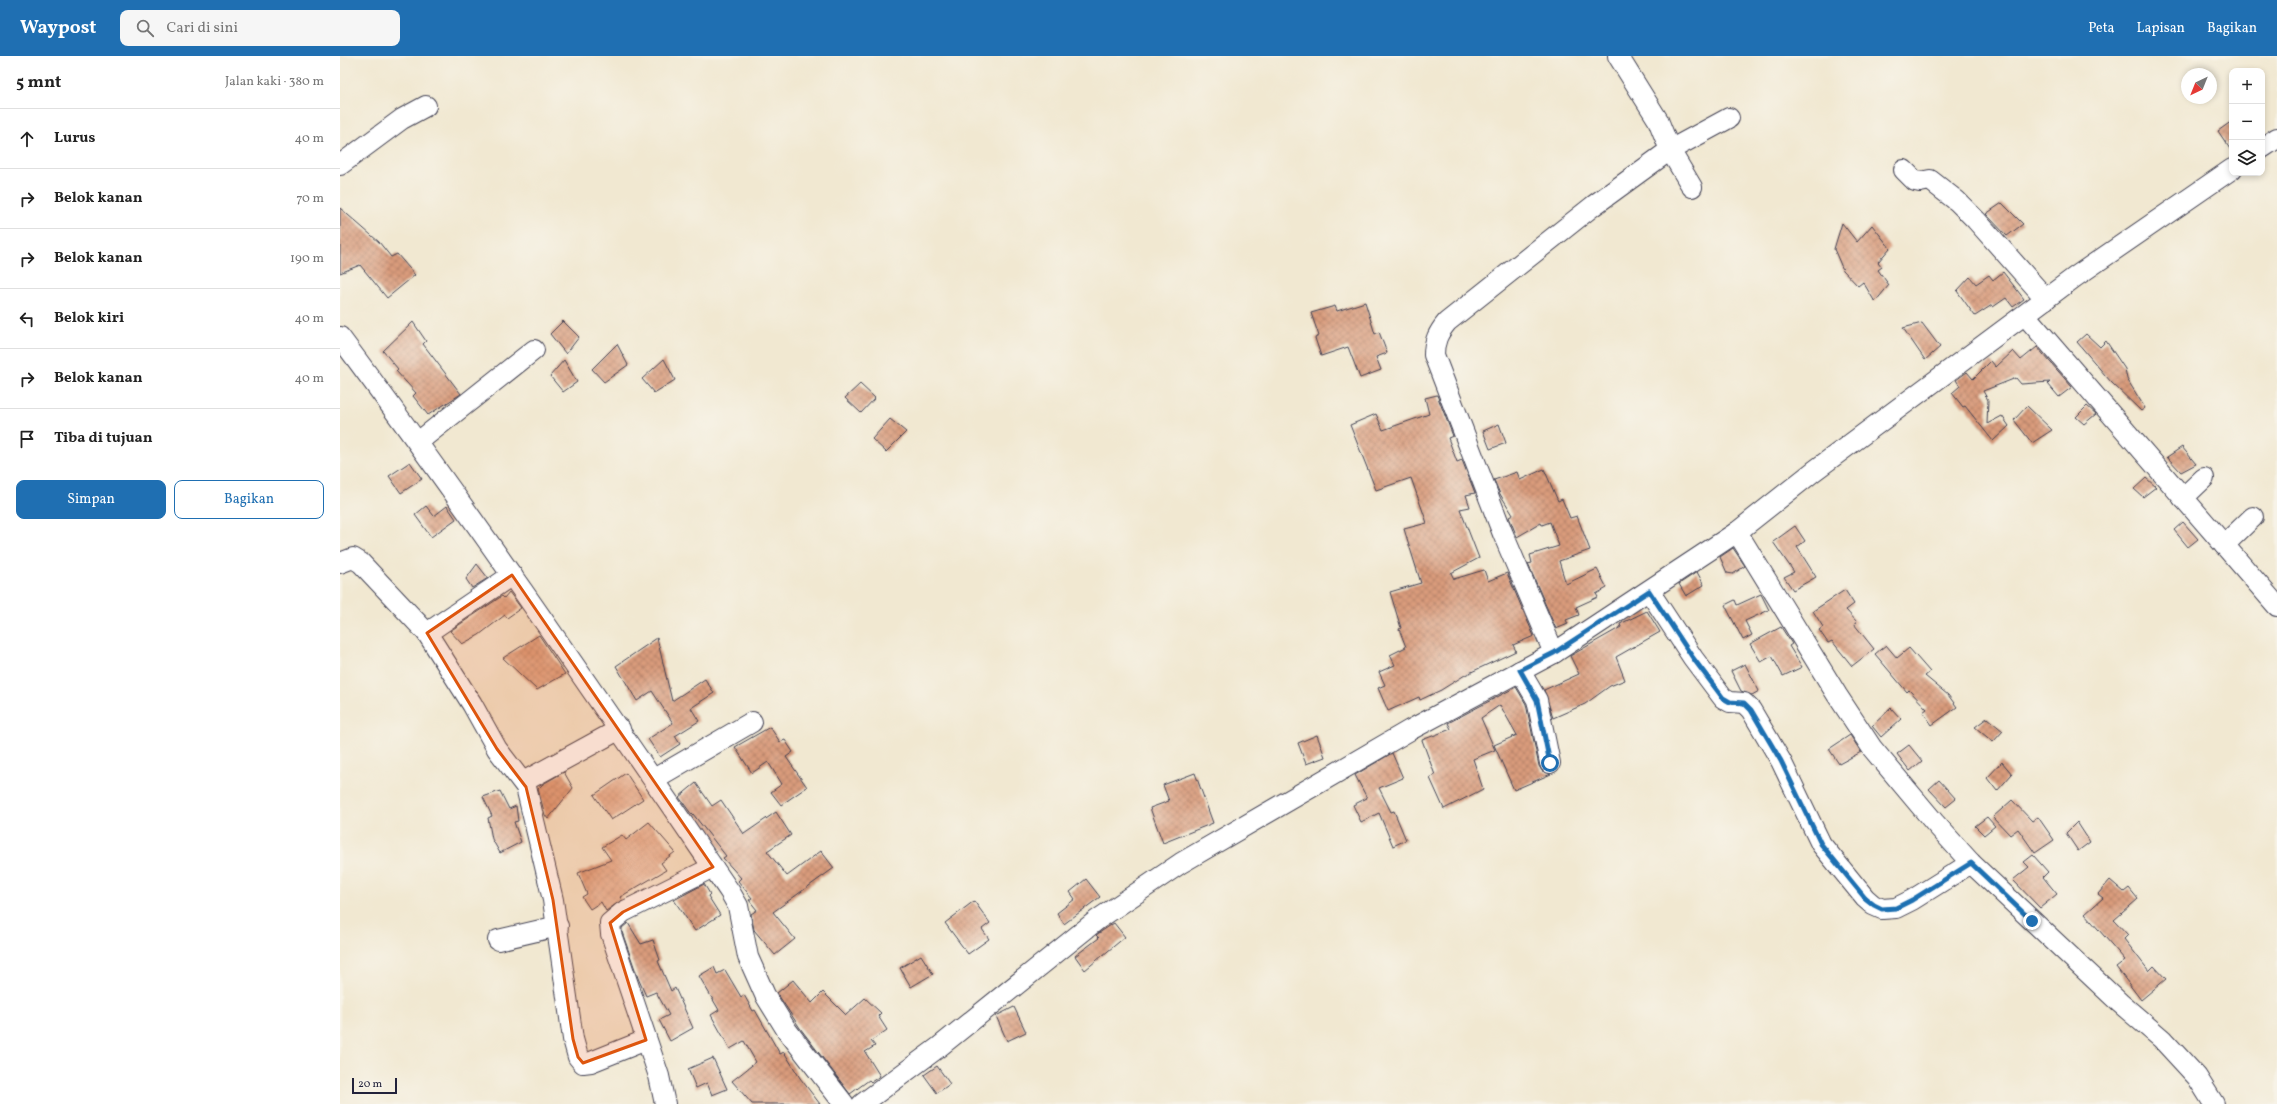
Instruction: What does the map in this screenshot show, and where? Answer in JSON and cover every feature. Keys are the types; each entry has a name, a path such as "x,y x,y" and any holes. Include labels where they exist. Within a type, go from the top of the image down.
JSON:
{"street":[{"path":"1618,56 1658,120 1670,150 1692,187"},
{"path":"340,165 402,119 426,106"},
{"path":"1554,653 1503,534 1434,355 1434,343 1438,334 1447,322 1593,206 1670,150 1729,118"},
{"path":"2265,146 2277,138"},
{"path":"1904,170 1915,181 1920,182 1930,180 1957,201 2046,299"},
{"path":"862,1104 938,1047 1097,920 1180,863 1410,730 1554,653 1737,532 1814,471 2046,299 2229,171"},
{"path":"2025,315 2224,545 2275,598"},
{"path":"340,337 418,442 512,575 620,729 713,867 738,906 748,957 765,995 786,1029 844,1104"},
{"path":"418,442 534,350"},
{"path":"2183,498 2204,478"},
{"path":"2224,545 2253,517"},
{"path":"1737,532 1837,695 1872,748 1971,863 2120,1003 2162,1040 2197,1077 2214,1104"},
{"path":"340,563 353,558 361,563 427,633 472,704 497,749 523,782 553,900 558,926 573,1039 578,1057 584,1063 591,1062 646,1040"},
{"path":"427,633 512,575"},
{"path":"1649,591 1693,658 1723,698 1730,702 1744,703 1751,710 1781,761 1821,844 1865,898 1882,909 1896,908 1912,900 1971,863"},
{"path":"1520,670 1537,700 1550,763"},
{"path":"654,779 752,722"},
{"path":"523,782 620,729"},
{"path":"666,1104 659,1076 611,934 610,923 623,912 713,867"},
{"path":"498,940 558,926"}],"highlighted area":[{"path":"512,575 713,867 623,912 610,923 646,1040 583,1063 578,1057 573,1039 553,900 526,787 497,749 427,633"}],"building":[{"path":"2229,123 2229,148 2218,131"},
{"path":"2002,203 2023,224 2007,236 1986,214"},
{"path":"340,208 379,242 391,257 397,254 415,275 387,298 360,265 340,273"},
{"path":"1842,223 1857,242 1872,225 1890,248 1878,262 1882,267 1878,270 1889,285 1875,302 1863,282 1858,286 1843,270 1834,249"},
{"path":"2003,272 2024,299 2013,307 2006,298 1993,307 1992,305 1975,316 1957,291 1970,277 1976,284 1989,275 1993,280"},
{"path":"1365,302 1375,334 1379,332 1387,353 1376,357 1381,370 1360,378 1348,347 1321,356 1315,338 1319,336 1311,313 1335,306 1337,311"},
{"path":"563,321 579,337 566,354 550,334"},
{"path":"413,322 426,341 423,344 461,394 428,415 413,396 416,393 396,371 398,369 383,351"},
{"path":"1922,323 1940,347 1925,360 1903,328"},
{"path":"2086,334 2100,347 2106,341 2125,369 2127,379 2145,408 2141,411 2111,382 2077,342"},
{"path":"617,344 628,365 604,382 592,369"},
{"path":"2037,347 2072,387 2059,397 2048,384 2050,382 2021,384 2016,378 1983,391 1988,400 1987,424 2002,416 2009,426 1993,441 1965,406 1963,407 1952,393 1960,386 1956,380 1967,372 1973,379 1991,361 1996,367 2013,351 2021,360"},
{"path":"664,359 675,380 654,393 642,379"},
{"path":"564,360 577,382 563,392 550,376"},
{"path":"860,384 875,398 861,413 845,398"},
{"path":"1437,395 1453,436 1448,438 1457,462 1462,460 1475,493 1466,495 1470,507 1460,509 1479,558 1451,573 1454,579 1484,570 1488,581 1507,573 1534,636 1513,645 1516,651 1465,675 1441,690 1420,700 1419,697 1388,711 1378,688 1385,685 1379,672 1395,665 1390,655 1406,647 1399,629 1401,628 1390,592 1421,583 1404,529 1427,523 1411,478 1376,490 1350,425 1376,414 1383,430 1429,414 1425,398"},
{"path":"2027,406 2052,430 2032,443 2014,420"},
{"path":"2087,406 2096,414 2084,424 2076,417"},
{"path":"890,419 906,432 886,452 872,439"},
{"path":"1499,424 1506,443 1490,449 1483,431"},
{"path":"2182,447 2196,464 2181,472 2167,457"},
{"path":"410,462 422,479 401,493 389,476"},
{"path":"1544,469 1558,501 1562,499 1570,518 1577,516 1590,550 1559,561 1566,584 1597,569 1607,588 1596,594 1598,597 1576,607 1579,615 1566,620 1568,624 1556,629 1528,564 1532,563 1530,555 1559,546 1550,522 1542,525 1541,523 1517,537 1509,517 1513,515 1500,494 1494,480 1517,472 1520,480"},
{"path":"2146,478 2156,487 2143,497 2134,489"},
{"path":"426,506 434,516 447,506 456,519 431,537 415,515"},
{"path":"2183,522 2198,539 2188,547 2174,530"},
{"path":"1795,526 1805,541 1797,547 1816,577 1793,590 1784,577 1794,572 1773,542"},
{"path":"1733,548 1745,566 1733,574 1727,573 1720,557"},
{"path":"477,564 488,578 472,588 466,579"},
{"path":"1697,572 1704,585 1686,596 1679,584"},
{"path":"1845,590 1854,604 1846,610 1857,622 1854,624 1874,649 1852,666 1832,641 1828,643 1819,630 1823,627 1813,611"},
{"path":"509,592 521,608 507,618 505,615 479,635 462,644 450,631 502,596 504,598"},
{"path":"1761,594 1769,610 1745,621 1752,635 1743,640 1725,605 1735,600 1737,605"},
{"path":"1647,611 1660,632 1616,657 1625,680 1610,686 1585,704 1553,718 1544,690 1579,674 1570,656 1621,627 1620,624"},
{"path":"1781,627 1792,644 1789,646 1802,667 1783,676 1772,656 1761,662 1750,644"},
{"path":"539,635 565,674 537,690 503,658"},
{"path":"657,638 672,701 705,679 714,693 691,708 699,721 675,736 680,744 660,757 648,739 673,723 652,691 637,701 616,666"},
{"path":"1886,645 1897,658 1909,648 1930,672 1925,676 1948,695 1957,707 1932,725 1923,712 1927,709 1909,690 1907,692 1875,654"},
{"path":"1745,664 1759,691 1752,695 1741,691 1731,671"},
{"path":"1516,687 1526,704 1539,766 1542,771 1551,774 1514,790 1494,745 1517,735 1500,705 1481,718 1495,750 1473,759 1483,789 1444,809 1430,778 1435,775 1422,740 1451,729 1448,723"},
{"path":"1891,708 1901,719 1881,737 1872,726"},
{"path":"1987,718 2003,731 1993,742 1975,727"},
{"path":"770,727 780,742 785,740 793,752 786,757 807,787 781,805 771,792 782,784 768,762 752,773 735,747"},
{"path":"1317,735 1325,757 1306,764 1298,743"},
{"path":"1850,735 1861,752 1839,764 1829,749"},
{"path":"1909,745 1922,761 1910,771 1897,754"},
{"path":"1392,753 1403,778 1379,788 1391,812 1394,811 1406,840 1393,846 1379,813 1361,822 1353,805 1367,798 1355,775"},
{"path":"2002,762 2012,774 1997,791 1987,778"},
{"path":"564,772 573,788 548,819 545,815 538,789 543,784"},
{"path":"626,773 643,799 611,820 594,795"},
{"path":"1195,773 1213,823 1163,843 1150,808 1169,801 1163,785"},
{"path":"1939,780 1956,799 1946,807 1929,789"},
{"path":"696,783 712,806 721,800 744,834 776,812 791,835 767,851 787,876 821,851 834,868 773,912 795,939 775,955 754,930 751,914 757,910 749,900 752,898 738,881 741,878 723,858 726,856 679,797"},
{"path":"500,791 509,809 516,806 518,821 514,822 521,842 500,853 492,839 488,818 492,816 483,797"},
{"path":"2012,800 2032,821 2038,817 2054,840 2035,853 2018,829 2010,835 1993,817"},
{"path":"1987,817 1995,826 1984,835 1975,826"},
{"path":"649,822 675,852 661,863 666,870 620,897 622,900 606,911 601,902 590,909 582,897 587,894 578,873 611,860 602,847 622,835 626,840"},
{"path":"2077,822 2090,842 2078,851 2066,833"},
{"path":"2033,855 2048,872 2043,877 2057,894 2040,908 2013,880 2029,867 2024,862"},
{"path":"1086,879 1100,897 1064,924 1057,913 1075,899 1070,892"},
{"path":"2110,880 2124,892 2129,888 2138,899 2114,920 2128,935 2124,939 2149,971 2154,966 2166,979 2141,1000 2116,967 2125,960 2085,914 2103,898 2098,894"},
{"path":"704,884 710,894 708,896 720,915 695,931 674,900"},
{"path":"974,901 990,923 982,929 989,939 968,954 945,923"},
{"path":"628,923 641,944 653,940 660,960 658,961 671,991 675,988 693,1028 670,1041 659,1020 669,1015 656,992 646,996 638,978 622,932 622,928"},
{"path":"1114,923 1125,937 1085,970 1075,956 1099,938 1096,935"},
{"path":"921,955 933,974 911,987 900,968"},
{"path":"714,967 717,974 725,970 741,997 744,995 753,1011 755,1010 780,1054 784,1052 800,1078 820,1104 752,1104 732,1081 756,1062 744,1041 730,1049 711,1015 719,1010 699,976"},
{"path":"793,980 812,1003 823,992 846,1015 865,998 881,1013 878,1016 887,1030 871,1041 875,1046 865,1052 880,1076 871,1082 869,1080 850,1094 800,1028 777,993"},
{"path":"1014,1007 1026,1032 1007,1041 996,1016"},
{"path":"713,1058 727,1089 712,1095 707,1083 696,1088 688,1069"},
{"path":"937,1066 950,1084 937,1093 924,1075"}],"route":[{"path":"1550,763 1537,700 1520,670 1554,653 1649,591 1693,658 1723,698 1730,702 1744,703 1751,710 1781,761 1821,844 1865,898 1882,909 1896,908 1912,900 1971,863 2032,921"}]}
